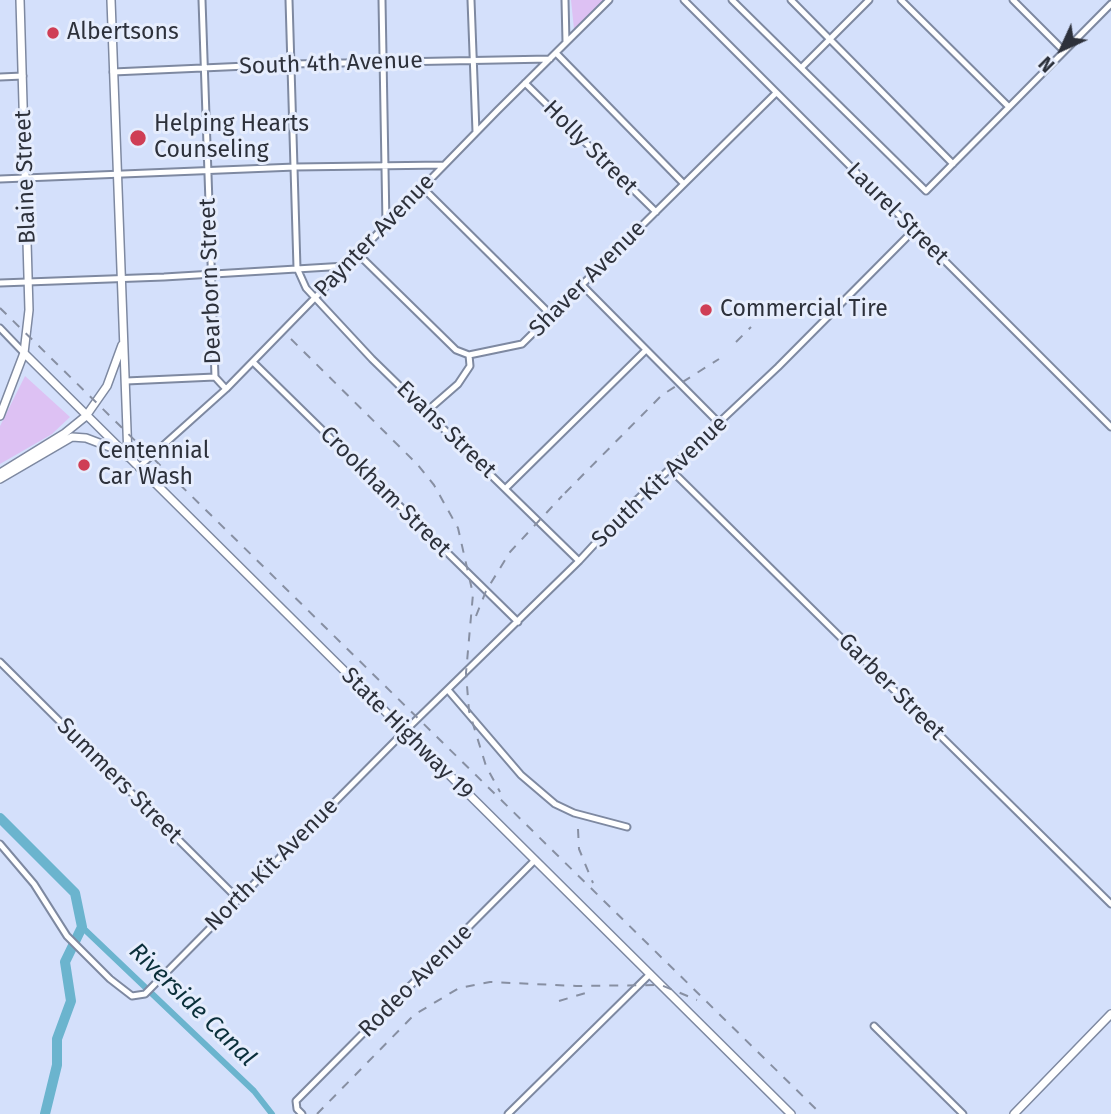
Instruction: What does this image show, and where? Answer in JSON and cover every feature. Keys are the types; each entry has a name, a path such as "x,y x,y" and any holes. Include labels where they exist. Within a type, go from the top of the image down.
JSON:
{"main road":[{"name":"Blaine Street","path":"0,416 24,353 30,281 20,0"},
{"path":"111,0 128,458"},
{"path":"0,473 86,416 107,386 123,341"},
{"name":"State Highway 19","path":"24,353 791,1114"},
{"path":"0,479 72,437 86,438 120,450"},
{"path":"1014,1114 1111,1014"}],"street":[{"name":"Dearborn Street","path":"202,0 215,377 226,389"},
{"path":"289,0 297,268"},
{"path":"382,0 386,226"},
{"path":"471,0 476,132"},
{"path":"565,0 566,42"},
{"name":"Paynter Avenue","path":"139,467 226,389 476,132 609,0"},
{"name":"Laurel Street","path":"684,0 1111,427"},
{"path":"732,0 926,191 1111,4"},
{"path":"791,0 953,164"},
{"path":"801,68 869,0"},
{"path":"901,0 1009,107"},
{"path":"1013,0 1064,51"},
{"path":"556,53 684,184"},
{"name":"South 4th Avenue","path":"113,72 292,64 550,59"},
{"path":"0,76 23,76"},
{"name":"Holly Street","path":"525,83 656,212"},
{"name":"Shaver Avenue","path":"469,355 522,344 776,93"},
{"path":"0,178 295,167 444,165"},
{"path":"423,188 545,309"},
{"name":"South Kit Avenue","path":"405,731 913,231"},
{"path":"358,254 456,350 469,355 470,366 458,384 427,411"},
{"path":"0,283 212,275 347,265"},
{"name":"Evans Street","path":"297,268 313,299 579,561"},
{"path":"582,285 719,423"},
{"path":"0,328 24,353"},
{"path":"506,488 646,350"},
{"name":"Crookham Street","path":"253,362 518,622"},
{"path":"126,381 215,377"},
{"name":"Garber Street","path":"670,469 1111,904"},
{"name":"Summers Street","path":"0,663 238,899"},
{"path":"448,690 521,775 555,804 574,813 627,827"},
{"name":"North Kit Avenue","path":"0,844 34,884 67,936 110,979 132,996 142,995 152,988 405,731"},
{"name":"Rodeo Avenue","path":"302,1114 297,1109 296,1101 535,860"},
{"path":"508,1114 650,974"},
{"path":"874,1026 963,1114"}],"shaded area":[{"path":"571,0 605,0 574,29"},
{"path":"25,376 70,417 52,434 0,464 0,426"}],"waterway":[{"path":"0,818 75,893 82,927 65,962 71,1001 57,1039 57,1065 45,1114"},
{"name":"Riverside Canal","path":"82,927 254,1091 272,1114"}],"railway":[{"path":"0,308 821,1114"},
{"path":"736,342 751,327"},
{"path":"291,339 417,464 434,485 458,528 473,594 466,673 469,711 486,766 500,792"},
{"path":"565,493 662,395 719,359"},
{"path":"476,616 486,591 510,552 562,496"},
{"path":"578,829 579,849 593,883"},
{"path":"317,1114 414,1015 459,988 490,982 576,986 661,985 697,1000"},
{"path":"559,1001 592,991"}],"place":[{"name":"Albertsons","path":"53,33"},
{"name":"Helping Hearts Counseling","path":"138,138"},
{"name":"Commercial Tire","path":"706,310"},
{"name":"Centennial Car Wash","path":"84,465"}]}
